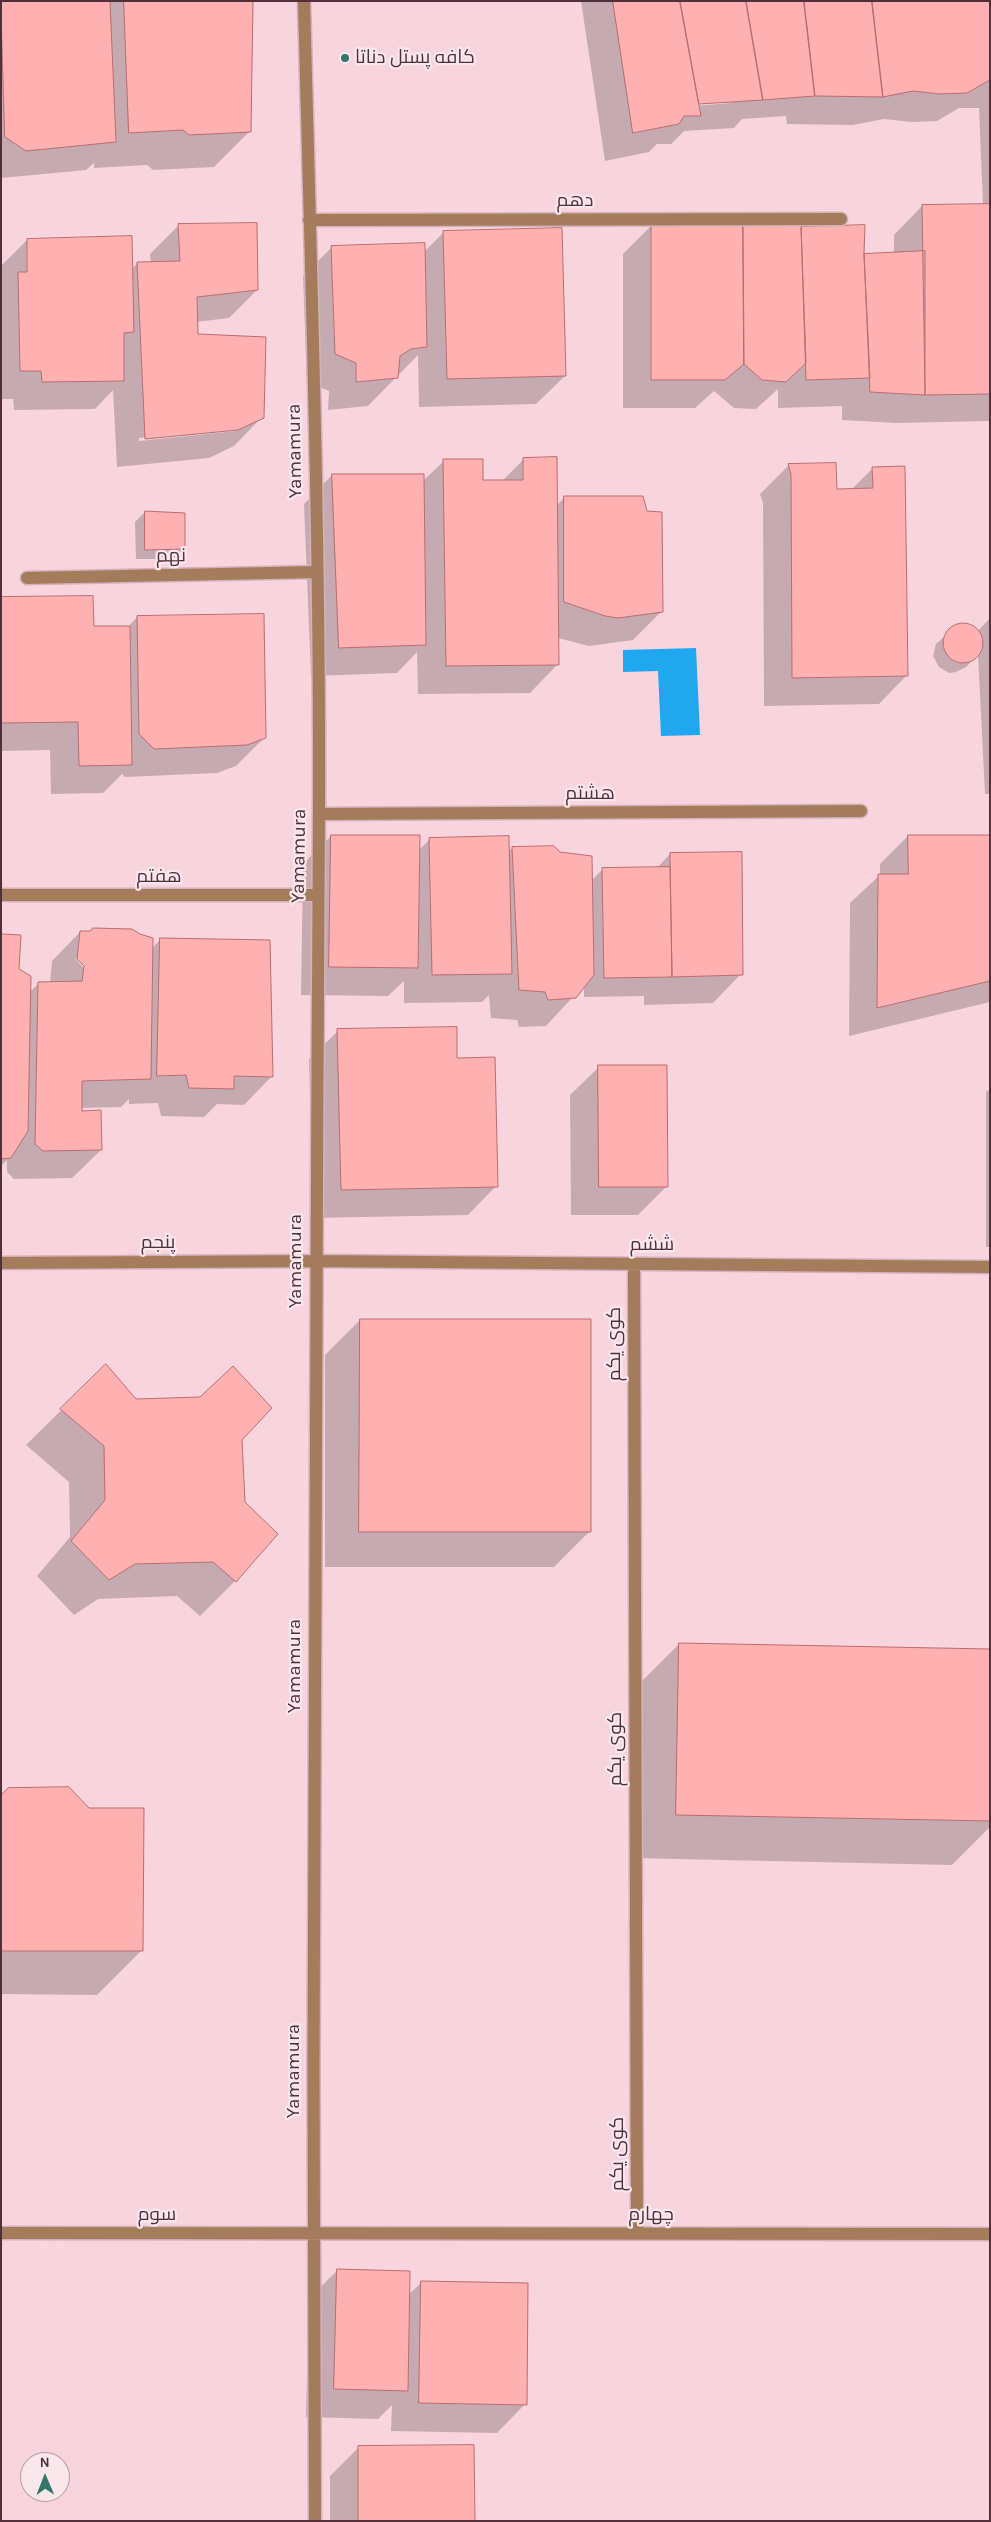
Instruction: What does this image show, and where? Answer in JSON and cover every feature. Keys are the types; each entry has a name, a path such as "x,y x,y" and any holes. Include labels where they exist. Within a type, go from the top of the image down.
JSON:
{"street":[{"name":"Yamamura","path":"304,1 317,572 319,814 316,895 315,1261 313,2233 315,2521"},
{"name":"دهم","path":"309,220 841,219"},
{"name":"نهم","path":"27,578 317,572"},
{"name":"هشتم","path":"319,814 862,811"},
{"name":"هفتم","path":"1,895 316,895"},
{"name":"پنجم","path":"1,1263 315,1261"},
{"name":"ششم","path":"315,1261 990,1267"},
{"name":"کوی یکم","path":"634,1264 636,2233"},
{"name":"سوم","path":"1,2233 313,2233"},
{"name":"چهارم","path":"313,2233 990,2234"}],"water":[{"path":"696,648 700,735 661,736 658,671 623,672 623,650"}],"building":[{"path":"1,1 110,1 116,142 26,151 5,137"},
{"path":"124,1 253,1 251,132 189,135 183,130 129,133"},
{"path":"613,1 680,1 701,116 684,116 679,124 633,133"},
{"path":"680,1 746,1 763,100 699,104"},
{"path":"746,1 804,1 815,96 763,100"},
{"path":"804,1 872,1 883,97 815,96"},
{"path":"872,1 990,1 990,80 967,93 940,94 913,91 883,97"},
{"path":"990,204 990,394 925,395 922,205"},
{"path":"257,223 258,290 197,297 198,334 266,337 264,418 238,430 145,439 137,262 180,261 178,224"},
{"path":"743,224 744,364 725,380 651,380 651,225"},
{"path":"743,224 805,224 801,227 806,363 786,382 762,380 744,364"},
{"path":"865,225 864,254 870,378 806,380 801,227"},
{"path":"562,228 566,376 447,379 443,231"},
{"path":"132,236 134,332 124,333 124,381 42,382 41,371 20,371 18,272 27,272 27,239"},
{"path":"425,243 427,347 411,349 400,356 398,378 356,382 356,363 335,354 331,246"},
{"path":"925,251 925,395 870,392 864,254"},
{"path":"557,457 559,665 446,666 443,459 483,459 483,480 523,480 523,458"},
{"path":"836,463 837,489 873,488 872,467 905,466 908,676 792,678 791,474 788,464"},
{"path":"332,474 424,474 426,645 339,648"},
{"path":"564,496 643,496 647,511 662,512 663,612 618,618 605,616 564,602"},
{"path":"145,511 185,513 185,549 145,550"},
{"path":"93,596 94,626 130,626 132,765 79,766 78,722 1,723 1,597"},
{"path":"264,614 266,738 247,745 154,749 139,734 137,616"},
{"path":"959,623 967,623 974,626 980,632 983,643 980,654 974,660 967,663 959,663 952,660 946,654 943,647 943,639 946,632 952,626"},
{"path":"331,835 420,835 418,968 329,967"},
{"path":"908,835 990,835 990,981 877,1008 878,874 908,874"},
{"path":"509,836 512,974 432,975 429,838"},
{"path":"554,846 560,852 592,856 594,975 576,998 548,1000 545,992 519,990 512,847"},
{"path":"742,852 743,975 672,977 670,853"},
{"path":"670,867 672,977 604,978 602,868"},
{"path":"93,928 132,929 153,938 151,1079 82,1081 82,1111 101,1110 102,1150 43,1151 35,1144 38,982 82,981 84,966 77,959 80,931 90,931"},
{"path":"1,934 21,935 19,969 31,976 28,1131 11,1158 1,1159"},
{"path":"160,938 270,940 273,1077 234,1076 234,1089 189,1088 186,1075 157,1076"},
{"path":"457,1027 457,1058 495,1057 498,1187 341,1190 337,1029"},
{"path":"598,1065 667,1065 668,1187 599,1187"},
{"path":"360,1319 591,1319 591,1532 359,1532"},
{"path":"106,1364 136,1399 200,1397 233,1366 272,1408 242,1440 245,1502 278,1534 236,1582 213,1562 135,1564 109,1580 71,1541 105,1500 104,1446 60,1409"},
{"path":"679,1643 990,1649 990,1821 676,1815"},
{"path":"69,1787 89,1808 144,1808 143,1951 1,1951 1,1795 8,1788"},
{"path":"337,2269 410,2271 408,2391 334,2389"},
{"path":"421,2281 528,2283 527,2405 419,2403"},
{"path":"474,2445 475,2521 358,2521 358,2446"}],"place":[{"name":"کافه پستل دناتا","path":"345,58"}]}
